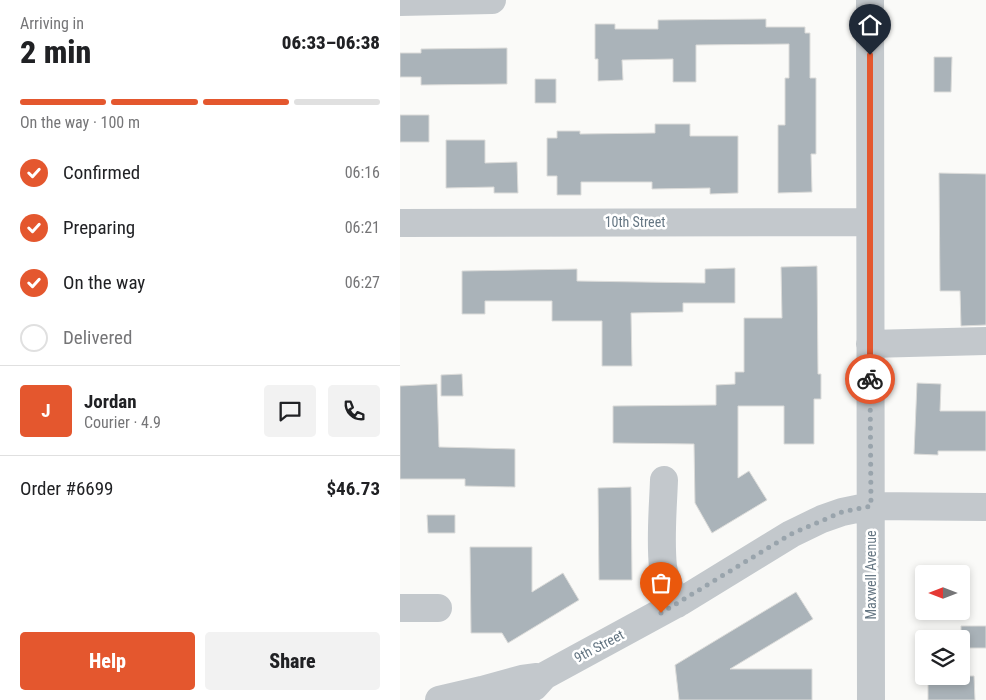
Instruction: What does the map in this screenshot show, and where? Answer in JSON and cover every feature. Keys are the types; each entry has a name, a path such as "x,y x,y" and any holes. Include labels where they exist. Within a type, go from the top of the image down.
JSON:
{"street":[{"path":"400,2 492,0"},
{"name":"Maxwell Avenue","path":"870,0 871,700"},
{"name":"10th Street","path":"400,223 870,222"},
{"path":"870,344 986,340"},
{"path":"664,480 662,536 664,568 677,604"},
{"name":"9th Street","path":"512,700 534,687 544,676 677,604 791,534 842,512 871,506 986,507"},
{"path":"400,608 438,608"},
{"name":"9th Street","path":"439,700 522,679 544,676"}],"building":[{"path":"766,19 766,27 805,27 805,33 810,33 810,78 816,78 816,154 811,154 812,192 778,193 778,125 785,125 785,78 789,78 789,44 696,45 696,82 673,82 673,59 622,60 623,80 598,81 598,59 595,59 595,24 615,24 615,29 658,29 658,20"},
{"path":"507,48 507,84 421,85 421,77 400,77 400,53 421,53 421,49"},
{"path":"934,57 952,57 951,92 934,92"},
{"path":"535,79 556,79 556,103 535,103"},
{"path":"400,115 429,115 429,142 400,142"},
{"path":"655,124 690,124 690,136 738,136 738,193 710,194 710,188 652,189 652,182 581,182 581,195 557,195 557,176 547,176 547,138 557,138 557,131 580,131 580,134 655,133"},
{"path":"446,140 485,140 485,163 517,162 518,193 494,193 494,187 446,188"},
{"path":"939,173 986,174 986,325 961,326 960,291 940,291"},
{"path":"817,266 818,374 821,374 821,399 814,399 814,444 784,444 784,406 738,406 738,478 749,471 767,500 712,533 695,503 694,444 613,443 613,406 716,405 716,385 735,384 735,372 744,372 744,318 782,318 781,267"},
{"path":"735,268 735,303 683,303 683,312 631,313 632,366 602,366 602,321 552,321 552,301 485,301 485,314 462,314 462,271 577,269 577,281 705,283 705,269"},
{"path":"462,374 463,396 441,396 441,375"},
{"path":"917,383 941,384 940,411 986,411 986,451 938,451 938,455 914,454"},
{"path":"437,384 439,447 515,449 515,487 465,486 465,479 400,479 400,386"},
{"path":"631,487 632,580 599,580 598,488"},
{"path":"427,515 455,515 455,533 428,533"},
{"path":"470,547 532,547 532,592 563,573 579,600 508,643 502,633 471,633"},
{"path":"796,592 813,619 730,669 812,669 812,700 679,700 675,665"},
{"path":"961,626 986,626 986,648 970,648 970,630 961,630"},
{"path":"970,676 974,676 975,700 928,700 928,685 970,685"}],"way so far":[{"path":"661,613 791,534 822,519 842,512 871,506 870,379"}],"route":[{"path":"870,55 870,379"}]}
